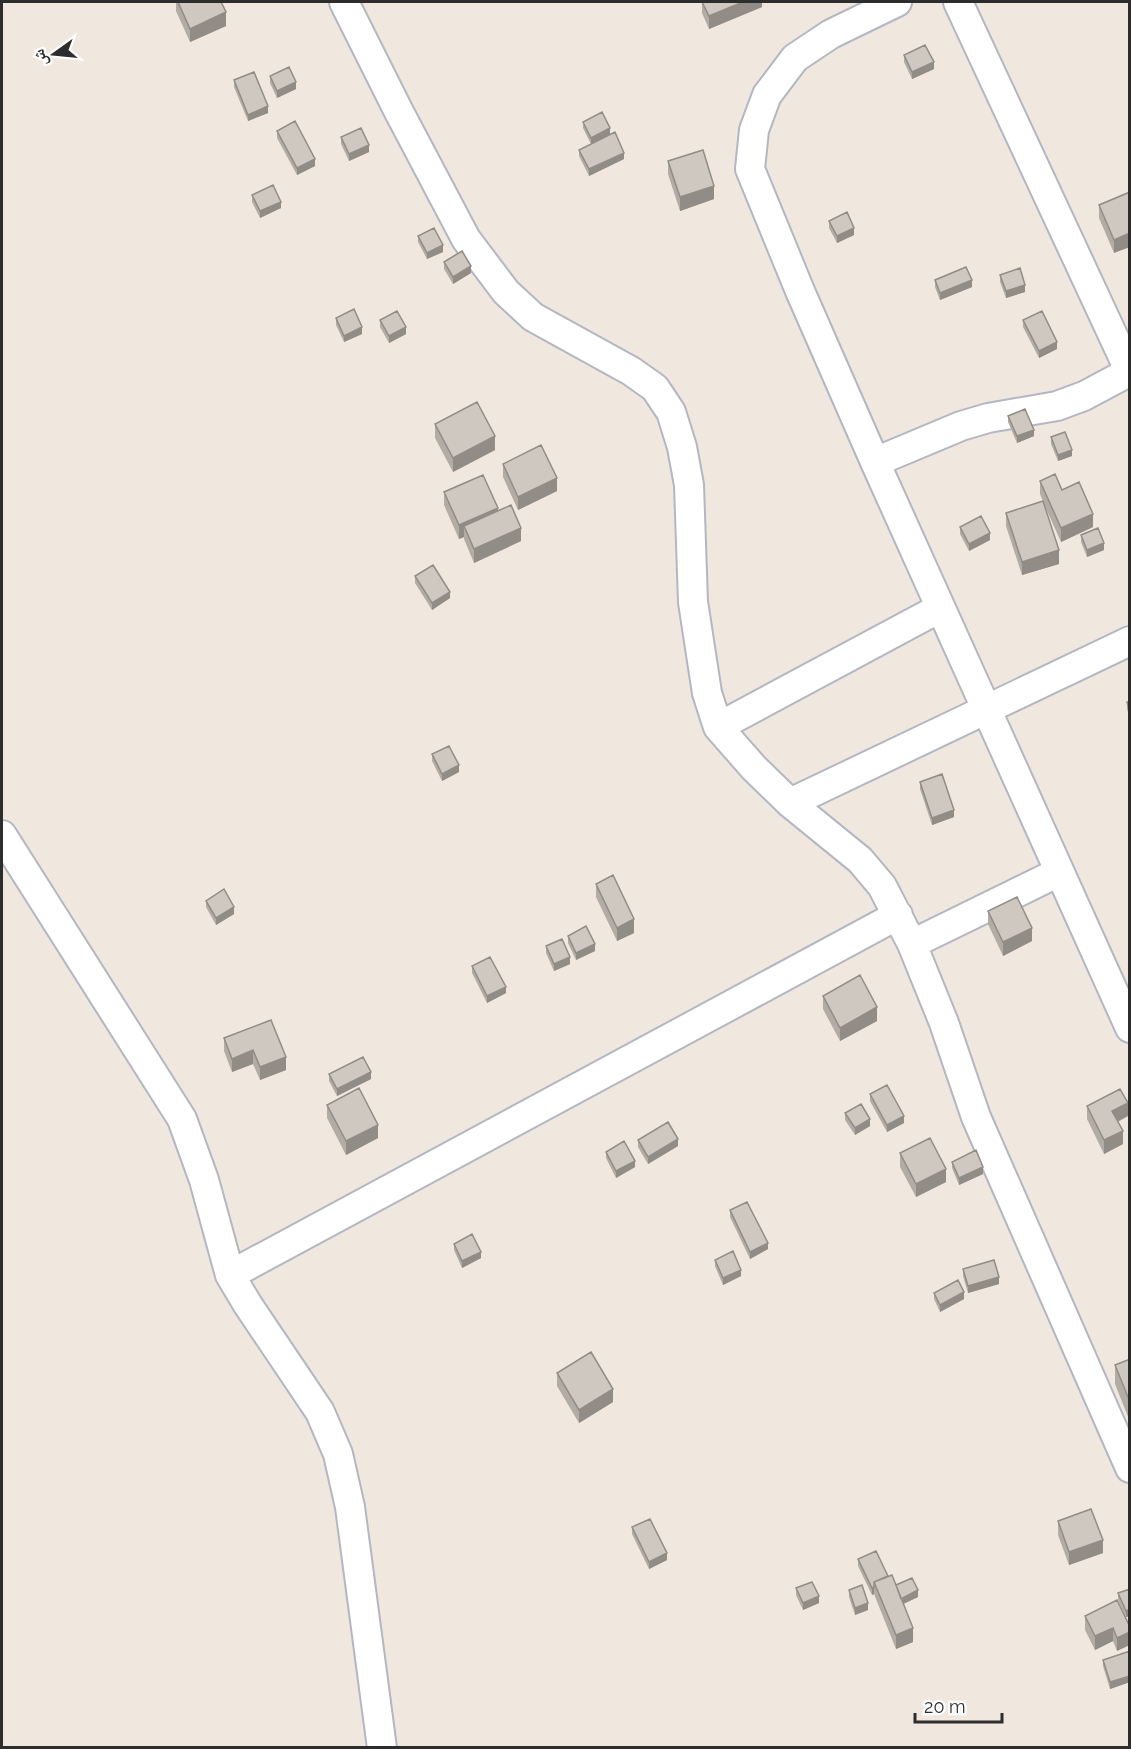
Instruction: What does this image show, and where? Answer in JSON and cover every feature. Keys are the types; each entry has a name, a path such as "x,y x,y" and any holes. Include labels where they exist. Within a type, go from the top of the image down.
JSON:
{"street":[{"path":"344,2 466,239 506,292 533,317 631,371 654,388 671,412 682,447 689,485 693,602 707,693 718,727 754,768 790,803 860,860 882,886 912,944 944,1023 976,1118 1130,1468"},
{"path":"897,2 831,33 795,58 767,95 754,130 750,169 800,291 875,462 1130,1028"},
{"path":"875,462 960,426 988,418 1057,406 1084,396 1129,372 958,2"},
{"path":"718,727 940,608"},
{"path":"790,803 1130,641"},
{"path":"2,835 182,1119 204,1180 230,1275 320,1412 338,1454 350,1507 382,1748"},
{"path":"912,944 1059,872"},
{"path":"230,1275 898,915"}],"building":[{"path":"178,2 221,2 226,12 190,29"},
{"path":"702,2 743,2 709,16"},
{"path":"925,45 934,62 912,72 904,55"},
{"path":"289,67 296,82 277,91 270,76"},
{"path":"254,72 268,106 248,115 234,80"},
{"path":"602,112 610,128 591,138 583,122"},
{"path":"295,121 315,159 297,168 277,131"},
{"path":"361,128 369,145 349,154 341,137"},
{"path":"615,132 624,153 589,169 579,150"},
{"path":"703,150 714,186 680,197 668,161"},
{"path":"273,185 281,202 260,211 252,195"},
{"path":"1130,192 1130,233 1114,240 1099,205"},
{"path":"847,212 854,228 837,236 829,221"},
{"path":"434,228 443,245 427,253 418,236"},
{"path":"462,251 471,266 453,277 444,262"},
{"path":"966,267 972,280 940,293 935,280"},
{"path":"1020,268 1025,285 1006,291 1000,275"},
{"path":"354,309 362,327 344,336 336,318"},
{"path":"397,311 406,327 389,336 380,320"},
{"path":"1042,311 1057,342 1039,351 1023,320"},
{"path":"477,402 495,436 453,458 435,424"},
{"path":"1025,409 1034,430 1017,436 1008,416"},
{"path":"1065,432 1072,450 1058,455 1051,437"},
{"path":"541,445 557,478 518,497 503,464"},
{"path":"1055,474 1062,490 1079,482 1093,514 1061,528 1040,481"},
{"path":"483,475 498,508 459,525 444,492"},
{"path":"1043,501 1059,550 1022,562 1006,513"},
{"path":"511,505 521,528 474,549 464,526"},
{"path":"981,516 990,533 969,544 960,527"},
{"path":"1098,528 1104,543 1087,550 1081,535"},
{"path":"433,565 450,592 432,603 415,576"},
{"path":"449,746 459,765 442,774 432,754"},
{"path":"942,774 954,810 932,818 920,782"},
{"path":"613,875 634,919 617,928 596,884"},
{"path":"224,889 234,907 216,918 206,901"},
{"path":"1017,897 1032,928 1003,942 988,911"},
{"path":"586,926 595,944 576,953 568,936"},
{"path":"562,939 570,957 554,964 546,946"},
{"path":"490,957 506,987 487,996 472,966"},
{"path":"860,975 877,1007 840,1028 823,996"},
{"path":"271,1020 286,1057 260,1067 253,1050 232,1059 224,1038"},
{"path":"363,1057 371,1072 337,1089 329,1074"},
{"path":"887,1085 904,1116 887,1125 870,1094"},
{"path":"359,1088 378,1125 346,1141 327,1105"},
{"path":"1120,1089 1128,1103 1112,1111 1123,1131 1104,1140 1087,1106"},
{"path":"861,1104 870,1119 855,1128 845,1113"},
{"path":"668,1122 678,1139 648,1157 638,1140"},
{"path":"930,1138 946,1169 916,1184 900,1153"},
{"path":"624,1141 635,1161 616,1171 606,1152"},
{"path":"976,1150 983,1167 959,1178 952,1162"},
{"path":"747,1202 768,1243 750,1252 730,1210"},
{"path":"472,1234 481,1252 462,1261 454,1244"},
{"path":"733,1251 741,1270 723,1278 715,1260"},
{"path":"994,1260 999,1277 968,1286 963,1269"},
{"path":"958,1280 964,1292 940,1305 934,1293"},
{"path":"591,1352 613,1389 579,1410 557,1373"},
{"path":"1130,1359 1130,1402 1115,1365"},
{"path":"1091,1509 1103,1540 1069,1552 1058,1521"},
{"path":"650,1519 667,1553 649,1562 632,1527"},
{"path":"876,1551 888,1576 874,1582 872,1588 858,1559"},
{"path":"892,1575 913,1628 896,1635 874,1582"},
{"path":"912,1578 918,1590 901,1599 896,1585"},
{"path":"812,1582 819,1596 803,1603 796,1588"},
{"path":"862,1585 868,1603 855,1608 849,1590"},
{"path":"1130,1589 1130,1609 1126,1611 1118,1593"},
{"path":"1117,1600 1130,1627 1130,1632 1117,1638 1113,1628 1095,1636 1085,1616"},
{"path":"1130,1651 1130,1676 1110,1682 1103,1660"}]}
